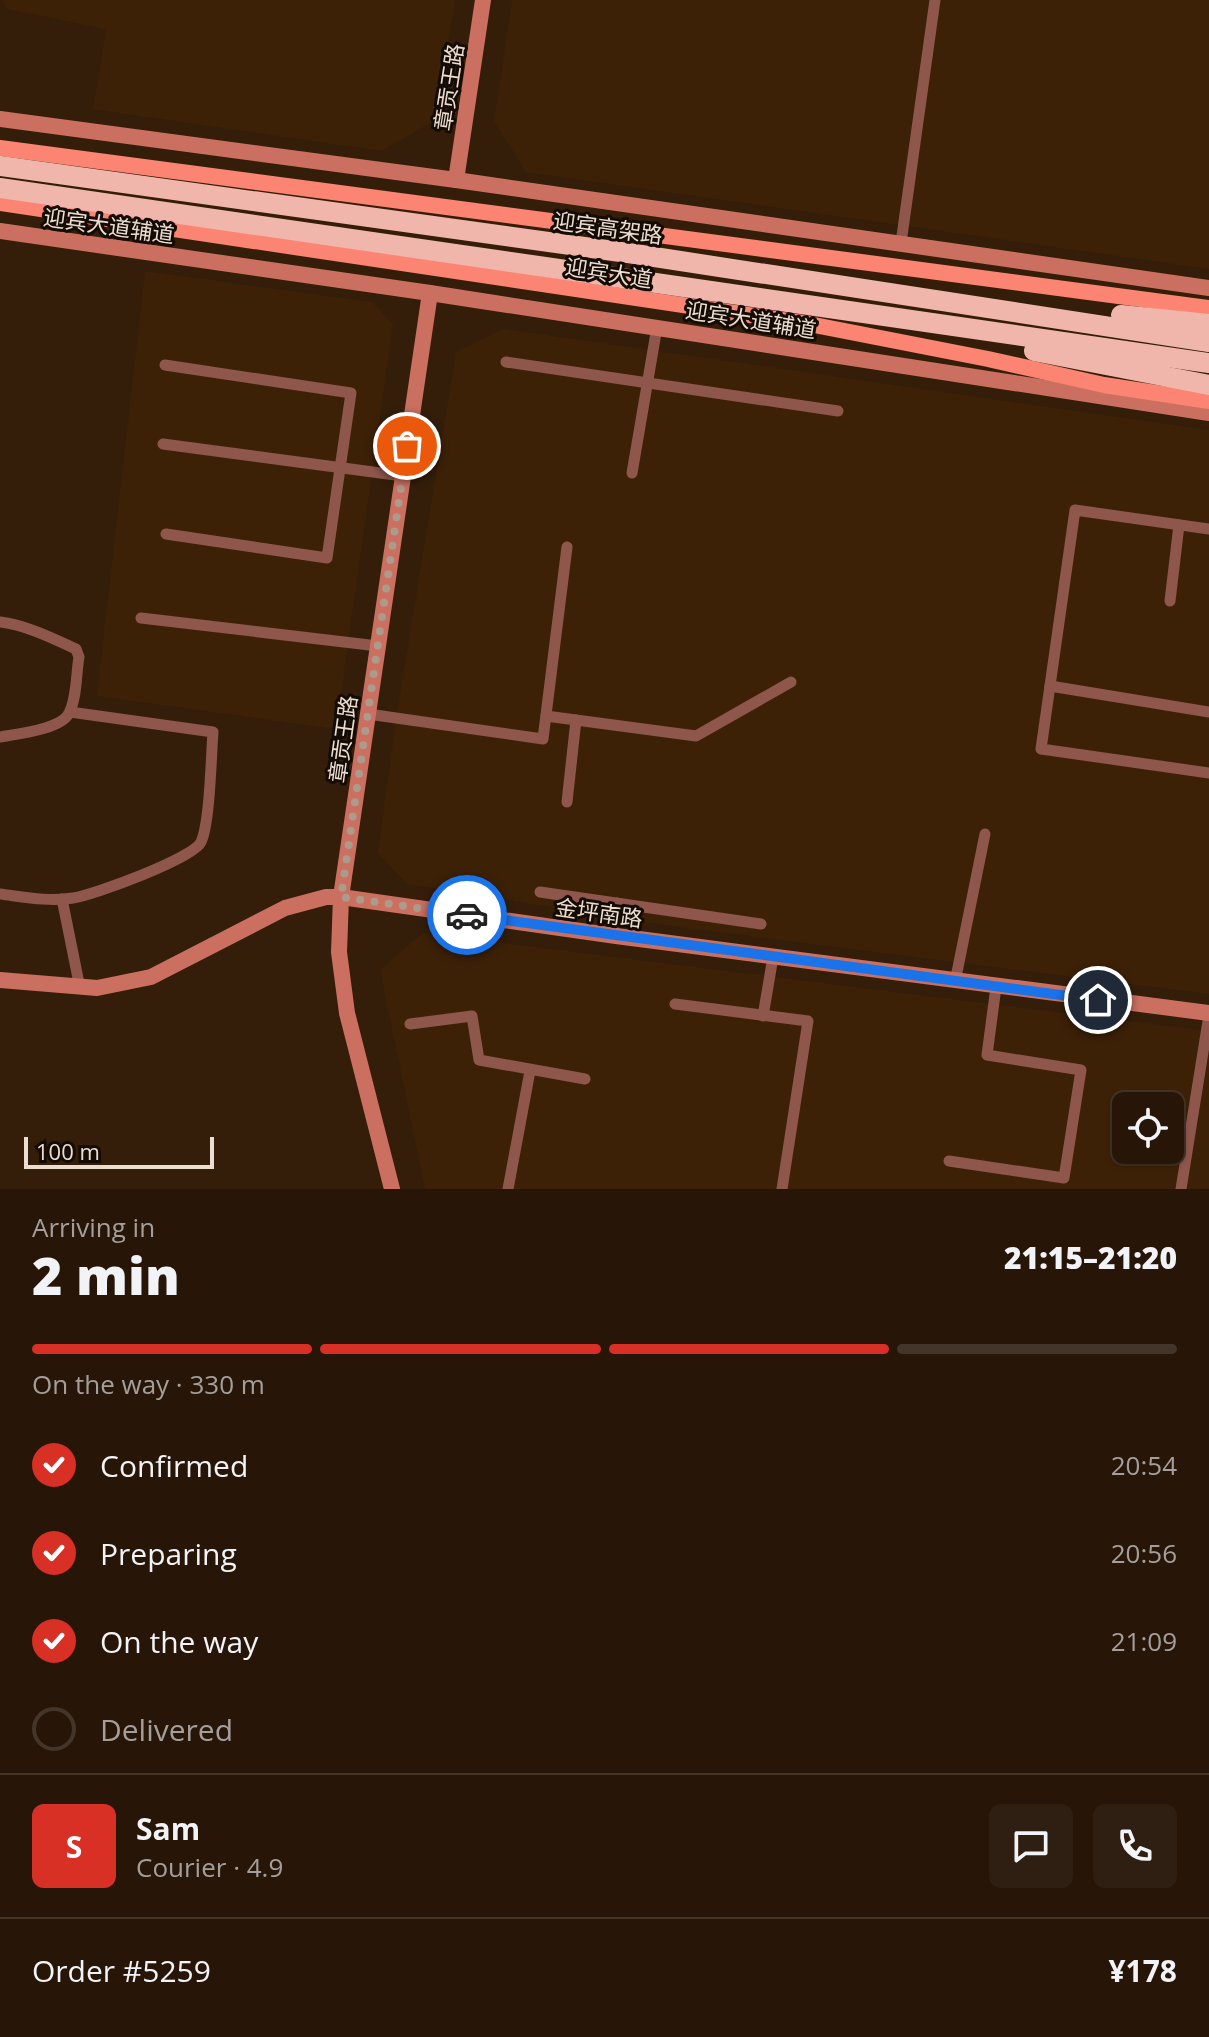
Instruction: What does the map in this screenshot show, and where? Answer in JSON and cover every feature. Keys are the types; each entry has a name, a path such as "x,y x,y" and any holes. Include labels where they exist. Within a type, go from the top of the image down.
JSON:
{"highway":[{"name":"迎宾高架路","path":"0,166 821,282 1209,342"},
{"path":"0,188 1209,363"},
{"path":"821,282 1209,324"},
{"path":"819,307 1209,385"}],"main road":[{"name":"迎宾大道","path":"0,148 1209,308"},
{"name":"迎宾大道","path":"0,203 809,324 1104,385 1209,401"}],"street":[{"name":"章贡王路","path":"456,180 483,0"},
{"path":"901,243 935,0"},
{"path":"0,119 456,180 1209,288"},
{"name":"迎宾大道辅道","path":"0,231 657,327 1071,394 1209,413"},
{"name":"章贡王路","path":"392,1189 347,1013 339,952 341,897 430,293"},
{"path":"632,473 657,327"},
{"path":"506,362 838,411"},
{"path":"165,365 351,393 327,558 166,534"},
{"path":"163,444 403,476"},
{"path":"1209,514 1208,529 1075,510 1041,749 1209,773"},
{"path":"1170,601 1179,525"},
{"path":"368,714 543,739 567,547"},
{"path":"141,618 378,646"},
{"path":"0,622 76,649 79,657 70,712 63,720 45,728 0,737"},
{"path":"546,716 696,736 791,682"},
{"path":"1050,686 1209,712"},
{"path":"0,894 47,900 108,889 197,848 204,834 213,732 70,712"},
{"path":"567,802 576,720"},
{"path":"955,982 985,834"},
{"path":"540,892 761,924"},
{"name":"金坪南路","path":"0,980 97,988 151,977 285,908 326,897 341,897 1209,1014"},
{"path":"62,899 80,988"},
{"path":"613,936 617,903"},
{"path":"763,1016 773,957"},
{"path":"949,1161 1064,1178 1081,1070 987,1055 996,987"},
{"path":"675,1004 808,1021 782,1189"},
{"path":"1181,1189 1209,1014"},
{"path":"410,1024 472,1016 479,1060 585,1079"},
{"path":"508,1189 530,1071"}],"shaded area":[{"path":"2,0 455,0 435,120 382,151 93,109 106,29 7,9"},
{"path":"512,0 1209,0 1209,269 526,172 494,121"},
{"path":"145,271 372,302 393,324 336,729 97,696"},
{"path":"503,329 1209,430 1209,994 678,927 407,884 378,853 396,719 456,352"},
{"path":"423,933 1209,1031 1209,1189 425,1189 380,970"}],"way so far":[{"path":"407,446 341,897 467,915"}],"route":[{"path":"467,915 1098,1000"}]}
